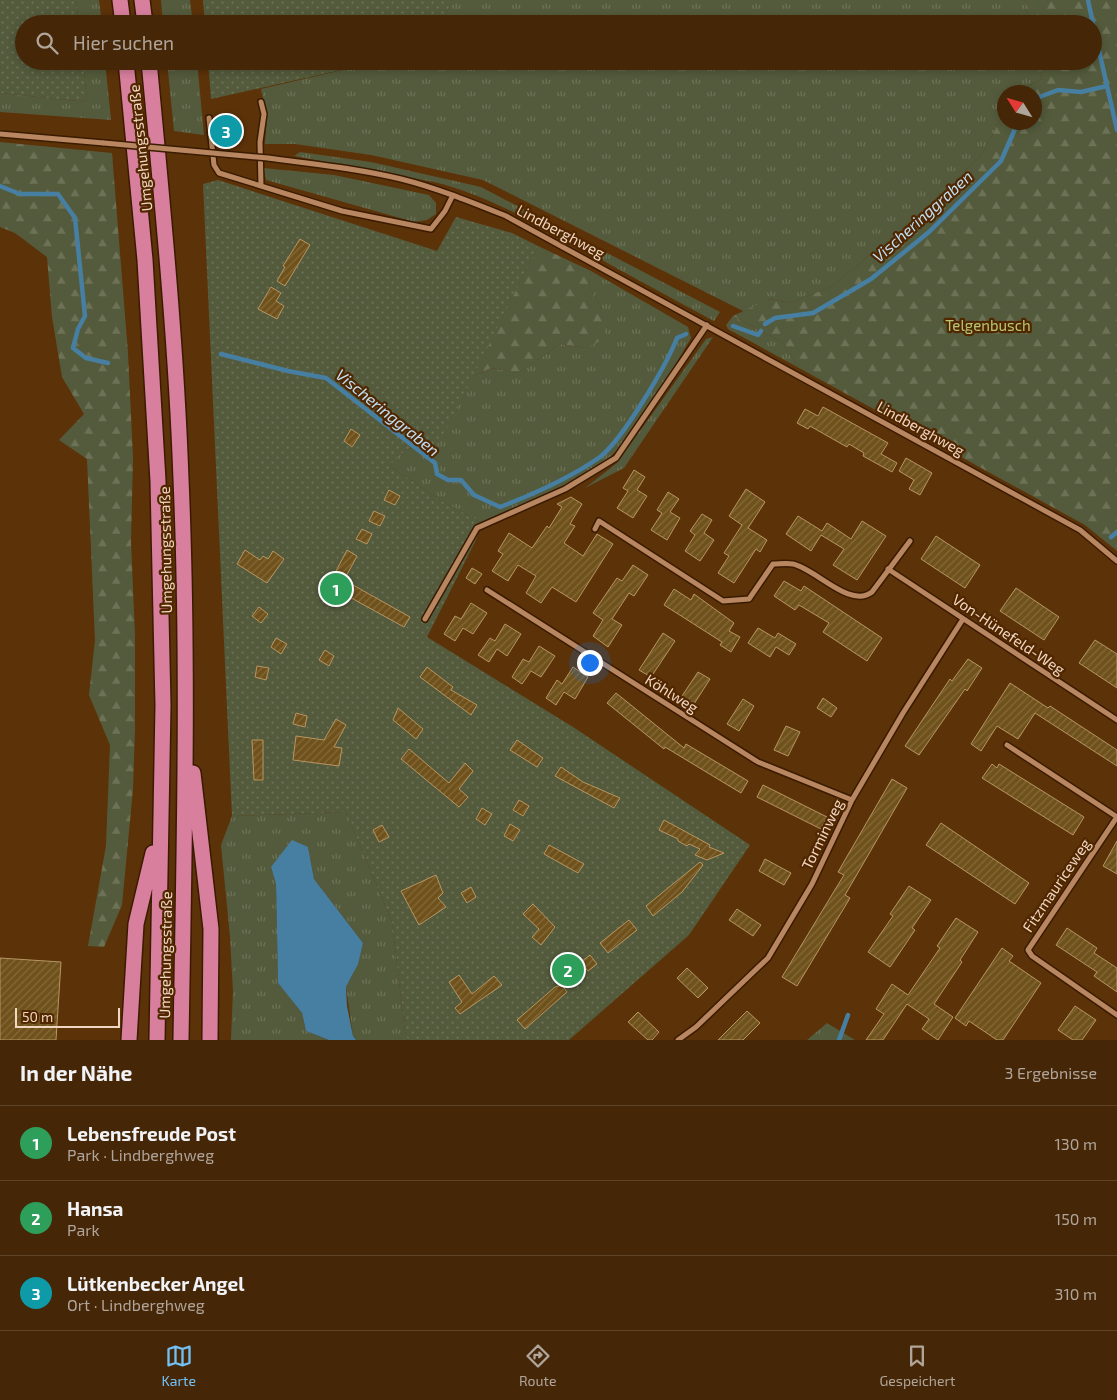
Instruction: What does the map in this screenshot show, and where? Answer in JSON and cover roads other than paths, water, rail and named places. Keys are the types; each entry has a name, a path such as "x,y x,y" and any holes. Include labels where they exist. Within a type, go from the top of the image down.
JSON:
{"highway":[{"path":"120,0 122,15"},
{"path":"142,0 144,15"},
{"name":"Umgehungsstraße","path":"127,70 145,260 158,481 163,705 159,827 157,1040"},
{"name":"Umgehungsstraße","path":"150,70 168,259 181,469 185,706 181,1040"},
{"path":"185,706 211,929 210,1040"},
{"path":"129,1040 136,924 159,827"}],"street":[{"path":"261,102 264,114 260,142 261,186"},
{"path":"209,118 214,166 220,173 261,186 342,211 431,230 446,211 453,194"},
{"name":"Lindberghweg","path":"0,134 268,158 347,168 399,179 453,194 506,216 548,237 1080,530 1117,561"},
{"path":"425,619 477,528 565,489 616,458 707,325"},
{"path":"595,529 599,521 723,602 749,599 773,564 793,564 859,598 872,592 910,541"},
{"name":"Von-Hünefeld-Weg","path":"888,569 1117,720"},
{"name":"Köhlweg","path":"487,590 758,762 852,800"},
{"name":"Torminweg","path":"678,1040 696,1027 768,958 812,884 852,800 903,713 963,619"},
{"name":"Fitzmauriceweg","path":"1007,745 1117,817 1028,950 1032,956 1117,1015"}],"water":[{"path":"292,840 308,847 314,879 363,943 358,964 346,987 347,1006 353,1036 356,1040 329,1040 306,1031 302,1013 278,983 276,884 271,867"}],"waterway":[{"path":"1088,0 1091,15"},
{"path":"1102,64 1117,130"},
{"name":"Vischeringgraben","path":"1042,96 1058,90 1081,92 1107,86"},
{"name":"Vischeringgraben","path":"765,324 775,318 813,313 871,279 929,232 1001,161 1015,130"},
{"name":"Vischeringgraben","path":"0,186 20,194 58,194 75,218 85,316 78,329 73,348 86,358 108,363"},
{"name":"Vischeringgraben","path":"733,326 758,335 761,331"},
{"name":"Vischeringgraben","path":"221,354 288,371 326,378 435,463 437,474 448,480 461,480 474,495 500,507 552,485 600,457 632,419 664,366 677,338 686,334"},
{"path":"1111,537 1117,532"},
{"path":"839,1040 848,1015"}],"place":[{"name":"Lütkenbecker Angel","path":"226,131"},
{"name":"Lebensfreude Post","path":"336,589"},
{"name":"Hansa","path":"568,970"}],"park label":[{"name":"Telgenbusch","path":"988,325"}]}
